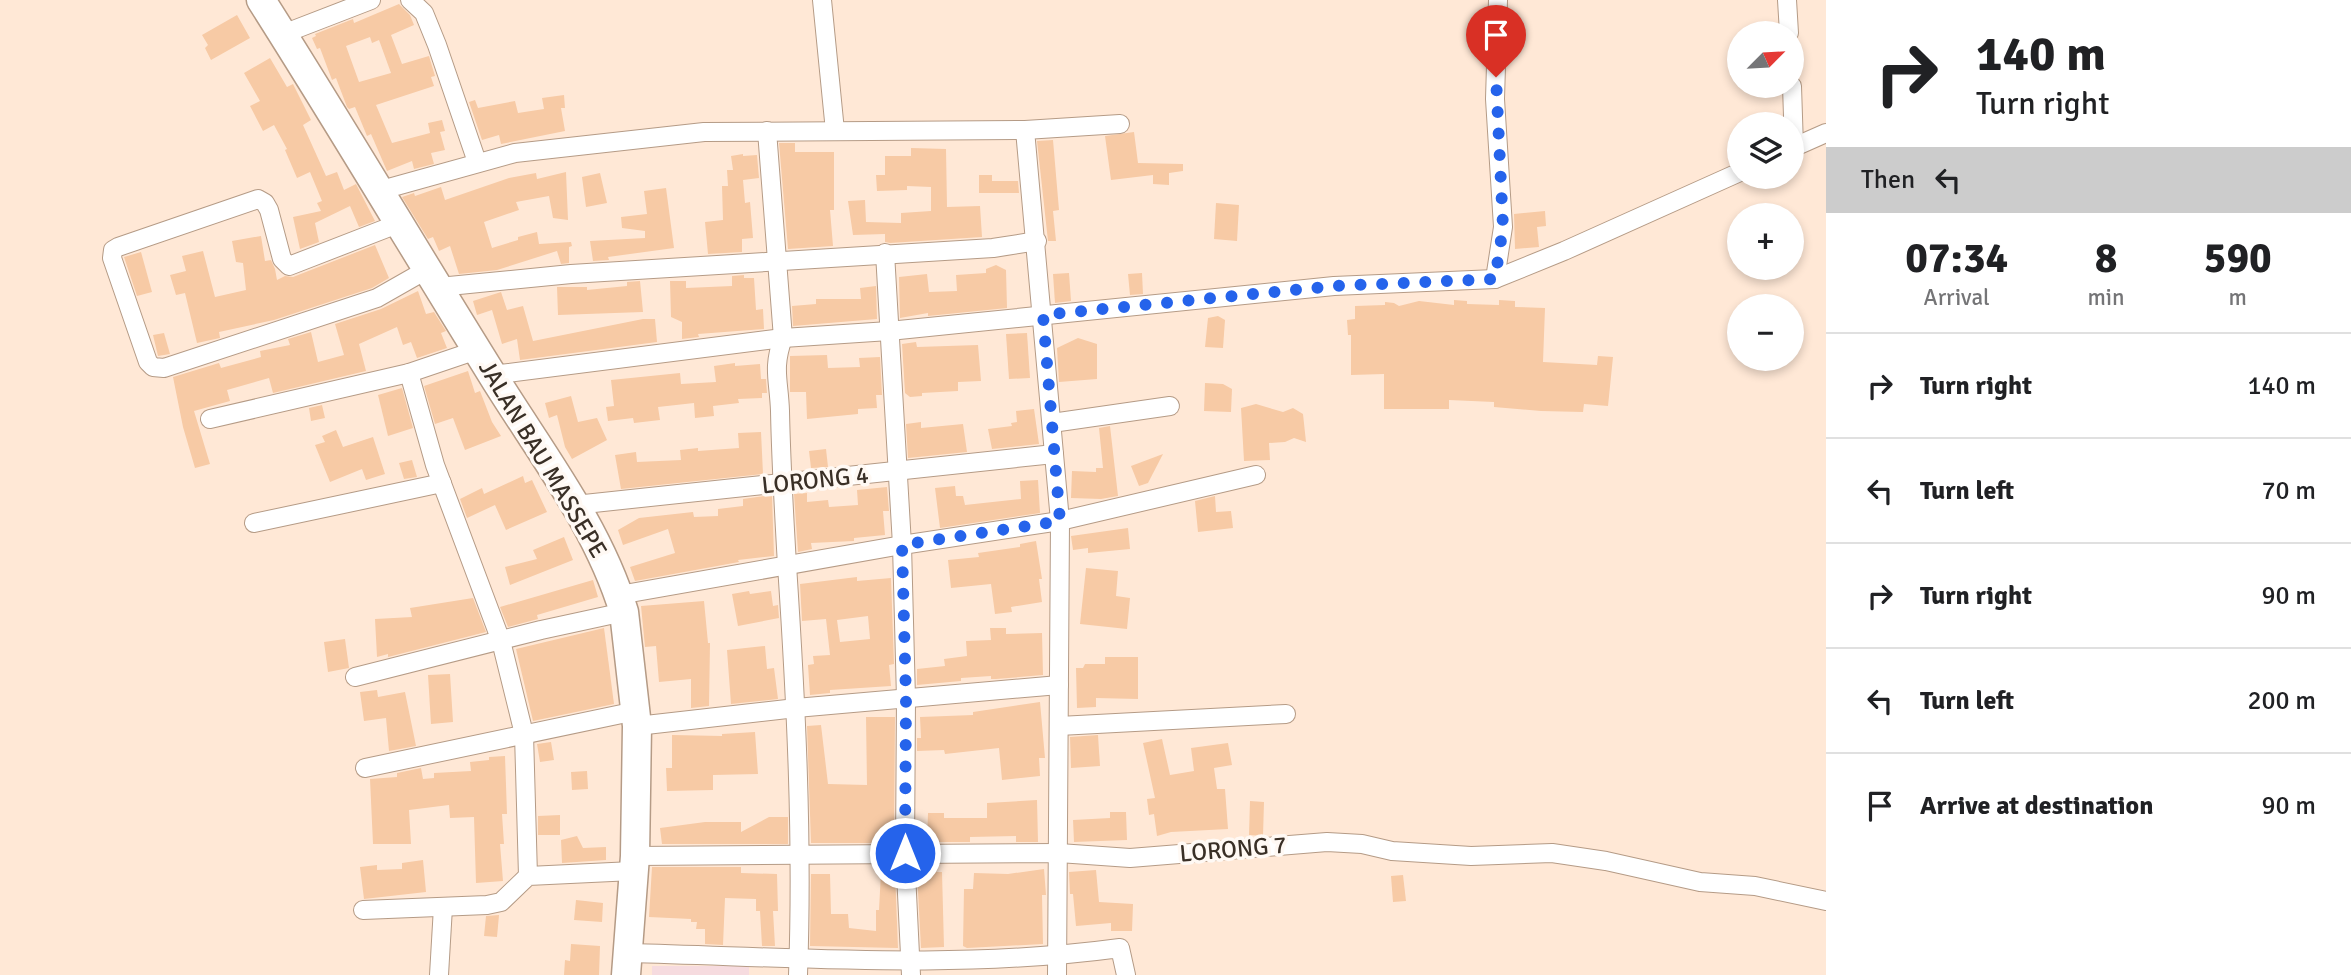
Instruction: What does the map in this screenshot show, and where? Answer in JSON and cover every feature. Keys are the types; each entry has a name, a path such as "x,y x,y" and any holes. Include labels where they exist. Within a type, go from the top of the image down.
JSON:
{"main road":[{"name":"JALAN BAU MASSEPE","path":"261,0 575,505 602,554 621,604 636,718 634,863 628,964"}],"street":[{"path":"283,34 371,0"},
{"path":"410,0 424,13 477,162"},
{"path":"822,0 835,131"},
{"path":"1495,279 1503,227 1495,99 1497,0"},
{"path":"1787,0 1788,21"},
{"path":"378,191 515,153 704,132 1025,130 1120,124"},
{"path":"1025,130 1060,521 1058,975"},
{"path":"767,131 783,338 776,364 796,708 800,856 798,966"},
{"path":"1804,143 1826,133"},
{"path":"492,375 783,338 889,331 1334,286 1495,279 1727,178"},
{"path":"400,223 289,267 282,259 269,210 265,202 258,199 118,247 113,250 112,258 148,362 153,367 164,368 434,278 571,274 993,248 1037,241"},
{"path":"885,253 902,545 906,699 905,853 910,968"},
{"path":"209,419 409,373 477,350"},
{"path":"363,910 487,905 500,902 528,876 524,734 501,641 442,482 409,373"},
{"path":"1052,423 1170,406"},
{"name":"LORONG 4","path":"575,505 1054,454"},
{"path":"355,677 501,641 621,604 787,566 1060,521 1256,475"},
{"path":"254,523 442,482"},
{"path":"365,768 524,734 636,718 796,708 1059,685"},
{"path":"1059,726 1286,714"},
{"name":"LORONG 7","path":"528,876 634,863 905,853 1059,853 1130,858 1327,842 1362,844 1392,851 1471,856 1552,853 1606,861 1700,882 1755,886 1826,901"},
{"path":"439,975 443,907"},
{"path":"628,964 910,968 1058,957 1120,948 1126,975"}],"shaded area":[{"path":"652,966 749,966 749,975 652,975"}],"building":[{"path":"399,4 410,15 414,25 391,35 402,64 429,56 435,76 431,77 434,86 376,105 392,143 430,133 428,123 442,120 445,131 440,132 445,150 431,153 434,164 414,169 412,161 387,171 371,134 367,136 355,107 347,107 336,78 332,80 320,48 317,49 312,38 315,34 353,19 354,23","holes":["370,37 372,43 379,40 391,73 359,82 346,46"]},
{"path":"237,15 250,38 211,60 205,48 208,45 202,35"},
{"path":"270,58 287,87 293,84 311,120 303,125 326,176 337,172 344,190 356,184 375,221 359,227 350,206 315,223 319,242 300,249 293,217 321,211 317,203 322,201 310,172 297,178 285,150 287,149 274,125 263,131 250,106 260,101 244,73"},
{"path":"564,95 565,108 561,108 565,131 501,144 499,135 482,140 469,102 475,100 478,108 515,101 518,113 544,109 542,98"},
{"path":"1134,132 1138,163 1183,164 1183,171 1169,173 1169,185 1153,184 1153,175 1111,180 1105,136"},
{"path":"1053,140 1059,210 1053,211 1056,241 1048,241 1037,141"},
{"path":"779,143 795,143 795,152 834,152 834,210 830,210 833,246 788,249"},
{"path":"911,148 946,149 947,207 980,206 982,237 890,243 885,242 885,234 853,235 848,201 865,200 866,222 901,223 901,213 931,211 931,187 907,186 907,190 877,191 876,175 885,175 885,156 911,156"},
{"path":"757,155 759,178 743,180 745,203 750,202 753,238 742,239 742,252 708,254 705,222 723,220 722,186 728,186 727,170 733,170 731,156"},
{"path":"566,172 568,220 553,218 549,196 516,202 519,210 484,222 492,248 537,232 539,244 571,242 569,263 561,264 557,251 497,270 459,274 450,246 439,251 433,237 428,239 402,197 414,193 415,196 441,187 445,200 509,178 536,173 537,179"},
{"path":"600,173 607,203 586,207 582,177"},
{"path":"979,175 992,175 992,181 1018,181 1019,193 979,193"},
{"path":"666,188 674,248 593,261 590,241 645,238 645,231 622,228 621,217 647,214 644,191"},
{"path":"1216,203 1239,205 1237,241 1214,239"},
{"path":"1545,211 1546,226 1537,227 1539,247 1515,249 1514,214"},
{"path":"261,236 265,261 271,260 277,280 285,276 293,277 375,245 389,278 372,288 274,320 219,332 220,338 197,343 185,293 176,295 170,275 186,271 182,256 203,251 215,297 246,290 243,263 236,262 232,241"},
{"path":"141,252 152,292 137,296 124,257"},
{"path":"996,265 1006,270 1007,308 928,316 928,313 900,318 899,277 927,274 929,292 957,291 956,275 986,273 986,269"},
{"path":"1069,273 1071,301 1055,303 1053,274"},
{"path":"1142,273 1143,294 1130,295 1128,274"},
{"path":"744,275 744,278 754,278 756,310 763,309 764,329 698,334 699,337 682,339 682,322 671,317 670,281 686,281 686,288 732,286 732,276"},
{"path":"640,281 643,312 558,315 557,287 587,287 587,290 627,286 627,282"},
{"path":"876,286 877,319 793,326 792,306 816,304 816,299 861,299 860,288"},
{"path":"418,291 426,314 434,312 446,331 441,333 447,348 417,358 411,342 403,345 397,327 359,344 366,371 273,393 269,378 227,390 230,401 194,411 210,464 195,468 173,377 219,363 221,368 261,357 260,351 290,345 288,339 311,332 318,362 344,355 335,324 381,309"},
{"path":"501,292 507,310 523,306 533,341 643,319 655,319 657,342 520,360 517,339 502,344 492,310 477,315 473,301"},
{"path":"1454,300 1467,301 1467,304 1499,305 1499,300 1515,301 1515,307 1545,308 1543,362 1597,365 1598,356 1613,357 1608,406 1584,404 1583,412 1541,411 1494,407 1494,402 1449,400 1449,409 1384,409 1384,374 1351,375 1351,335 1348,335 1347,320 1355,319 1355,306 1385,305 1385,302 1399,306 1419,301 1454,305"},
{"path":"1218,316 1225,320 1223,348 1205,347 1208,318"},
{"path":"164,333 170,354 158,356 153,335"},
{"path":"1027,333 1030,378 1009,379 1006,334"},
{"path":"1078,338 1097,344 1097,379 1059,382 1057,348"},
{"path":"916,342 917,347 978,345 981,381 958,382 958,391 922,393 922,396 910,397 905,393 902,344"},
{"path":"827,355 828,368 860,367 859,358 880,357 882,395 876,395 877,408 858,409 858,414 807,419 806,392 790,392 790,356"},
{"path":"735,363 735,366 760,364 761,379 766,379 767,393 762,393 762,398 738,399 739,403 713,406 714,416 695,418 694,403 658,407 660,420 634,423 633,418 608,421 606,407 614,406 611,380 680,373 681,384 716,382 714,366"},
{"path":"468,371 475,393 480,391 492,422 501,436 465,450 453,418 435,424 424,386"},
{"path":"1205,383 1223,384 1232,389 1231,412 1204,411"},
{"path":"402,388 413,428 388,436 378,395"},
{"path":"571,396 578,422 597,418 607,440 572,459 565,447 557,415 549,418 545,403"},
{"path":"1256,404 1283,412 1293,408 1303,414 1306,442 1294,438 1285,442 1269,443 1270,460 1244,461 1241,408"},
{"path":"322,405 325,418 311,421 309,408"},
{"path":"1034,409 1039,444 992,449 988,429 1012,426 1011,423 1017,422 1016,411"},
{"path":"921,422 921,428 963,424 967,452 908,458 906,424"},
{"path":"1110,426 1118,496 1101,499 1071,498 1072,471 1096,472 1096,468 1103,468 1099,428"},
{"path":"336,430 343,447 373,437 385,474 366,480 362,469 330,482 315,445 325,442 322,436"},
{"path":"761,432 763,474 621,489 615,455 636,452 637,462 681,460 680,450 739,448 738,433"},
{"path":"826,449 828,467 811,468 809,451"},
{"path":"1163,454 1148,483 1139,486 1131,466"},
{"path":"412,460 417,477 404,479 399,463"},
{"path":"523,476 525,483 532,480 547,512 506,530 495,505 467,518 460,499 482,488 484,494"},
{"path":"1038,480 1040,513 940,528 935,488 955,486 956,496 963,496 965,505 1021,499 1020,481"},
{"path":"887,487 889,511 883,511 885,535 854,538 854,541 811,543 812,549 798,552 794,494 807,493 807,502 828,500 829,507 858,505 857,490"},
{"path":"772,495 774,556 738,560 739,562 635,581 630,567 675,553 668,529 623,545 618,530 639,518 693,512 694,517 718,516 718,509 743,506 743,499"},
{"path":"1215,496 1216,512 1231,511 1233,528 1198,532 1195,501"},
{"path":"1128,528 1130,549 1088,553 1088,548 1073,550 1071,536"},
{"path":"564,537 573,560 510,585 505,567 537,559 533,550"},
{"path":"1036,541 1042,579 1039,579 1042,602 1011,607 1012,612 995,614 991,584 951,588 948,560 979,557 978,553 1020,547 1020,544"},
{"path":"1086,568 1118,571 1116,596 1130,598 1127,629 1080,624"},
{"path":"857,577 857,581 891,578 894,664 889,665 891,686 830,690 830,693 810,695 808,665 814,664 813,656 830,655 826,619 802,621 800,584","holes":["868,616 870,639 840,642 837,620"]},
{"path":"593,580 598,597 537,615 538,619 508,627 500,607"},
{"path":"749,591 750,594 771,591 773,606 778,605 779,618 738,626 732,594"},
{"path":"473,598 486,632 388,657 388,654 377,657 375,619 412,617 410,608"},
{"path":"704,601 710,643 709,706 691,708 691,679 659,682 656,646 645,647 641,606"},
{"path":"604,628 614,704 533,721 516,649"},
{"path":"990,628 1006,628 1006,634 1042,633 1043,675 996,679 991,679 991,676 961,678 961,681 917,685 917,669 945,666 944,659 967,656 966,641 991,640"},
{"path":"345,639 349,668 328,672 324,642"},
{"path":"765,646 767,669 774,668 778,699 731,704 727,650"},
{"path":"1105,657 1138,657 1138,699 1096,698 1096,707 1077,708 1076,668 1083,668 1085,664 1105,664"},
{"path":"450,674 453,722 431,724 428,675"},
{"path":"377,690 378,697 405,692 416,746 389,751 386,718 364,721 360,692"},
{"path":"1040,702 1045,758 1039,758 1040,776 1002,780 999,748 945,754 944,750 917,751 917,738 921,738 920,717 973,715 973,712"},
{"path":"866,717 895,717 894,843 811,843 807,726 821,725 828,784 867,785"},
{"path":"755,732 758,774 713,775 713,790 667,791 666,768 672,768 672,735 722,736"},
{"path":"1098,735 1100,766 1071,768 1070,737"},
{"path":"1162,739 1170,775 1194,771 1191,748 1228,743 1232,765 1214,768 1217,789 1225,789 1228,829 1171,832 1157,836 1154,814 1149,815 1147,799 1155,798 1143,743"},
{"path":"551,742 554,760 540,762 537,744"},
{"path":"505,756 507,814 502,814 504,844 500,844 503,881 476,883 474,817 450,818 449,805 409,810 411,844 373,844 370,779 397,777 397,773 421,768 423,779 434,778 434,773 471,771 470,762"},
{"path":"587,771 588,789 572,790 571,772"},
{"path":"1037,800 1038,842 1016,842 1016,836 970,837 970,842 927,842 928,813 944,813 944,818 987,818 987,803"},
{"path":"1250,801 1264,802 1263,836 1249,835"},
{"path":"1110,812 1126,812 1127,840 1074,842 1073,820 1110,818"},
{"path":"560,815 560,835 538,835 538,816"},
{"path":"769,817 788,817 788,844 662,844 660,828 705,822 741,822 741,832"},
{"path":"577,836 583,848 606,847 606,860 562,863 561,840"},
{"path":"423,860 426,892 364,899 360,867 377,865 377,870 402,869 402,863"},
{"path":"652,867 741,867 741,873 777,874 778,911 773,911 775,946 762,946 760,911 756,911 756,899 725,898 723,945 705,944 705,929 696,929 697,922 691,922 691,919 649,917"},
{"path":"1044,869 1046,895 1042,895 1043,944 963,946 964,889 973,889 974,873 1008,874"},
{"path":"1096,870 1099,902 1133,904 1132,931 1111,931 1111,923 1076,926 1069,872"},
{"path":"881,872 895,872 898,948 810,946 811,874 830,874 831,914 848,914 849,928 876,931"},
{"path":"917,872 942,872 944,947 921,948"},
{"path":"1403,875 1406,901 1393,902 1391,876"},
{"path":"576,900 603,903 602,922 574,920"},
{"path":"499,915 497,937 484,936 486,916"},
{"path":"571,944 600,946 599,975 564,975 565,960 570,961"}],"route":[{"path":"905,853 906,699 902,545 1060,521 1043,315 1334,286 1495,279 1503,227 1496,77"}]}
